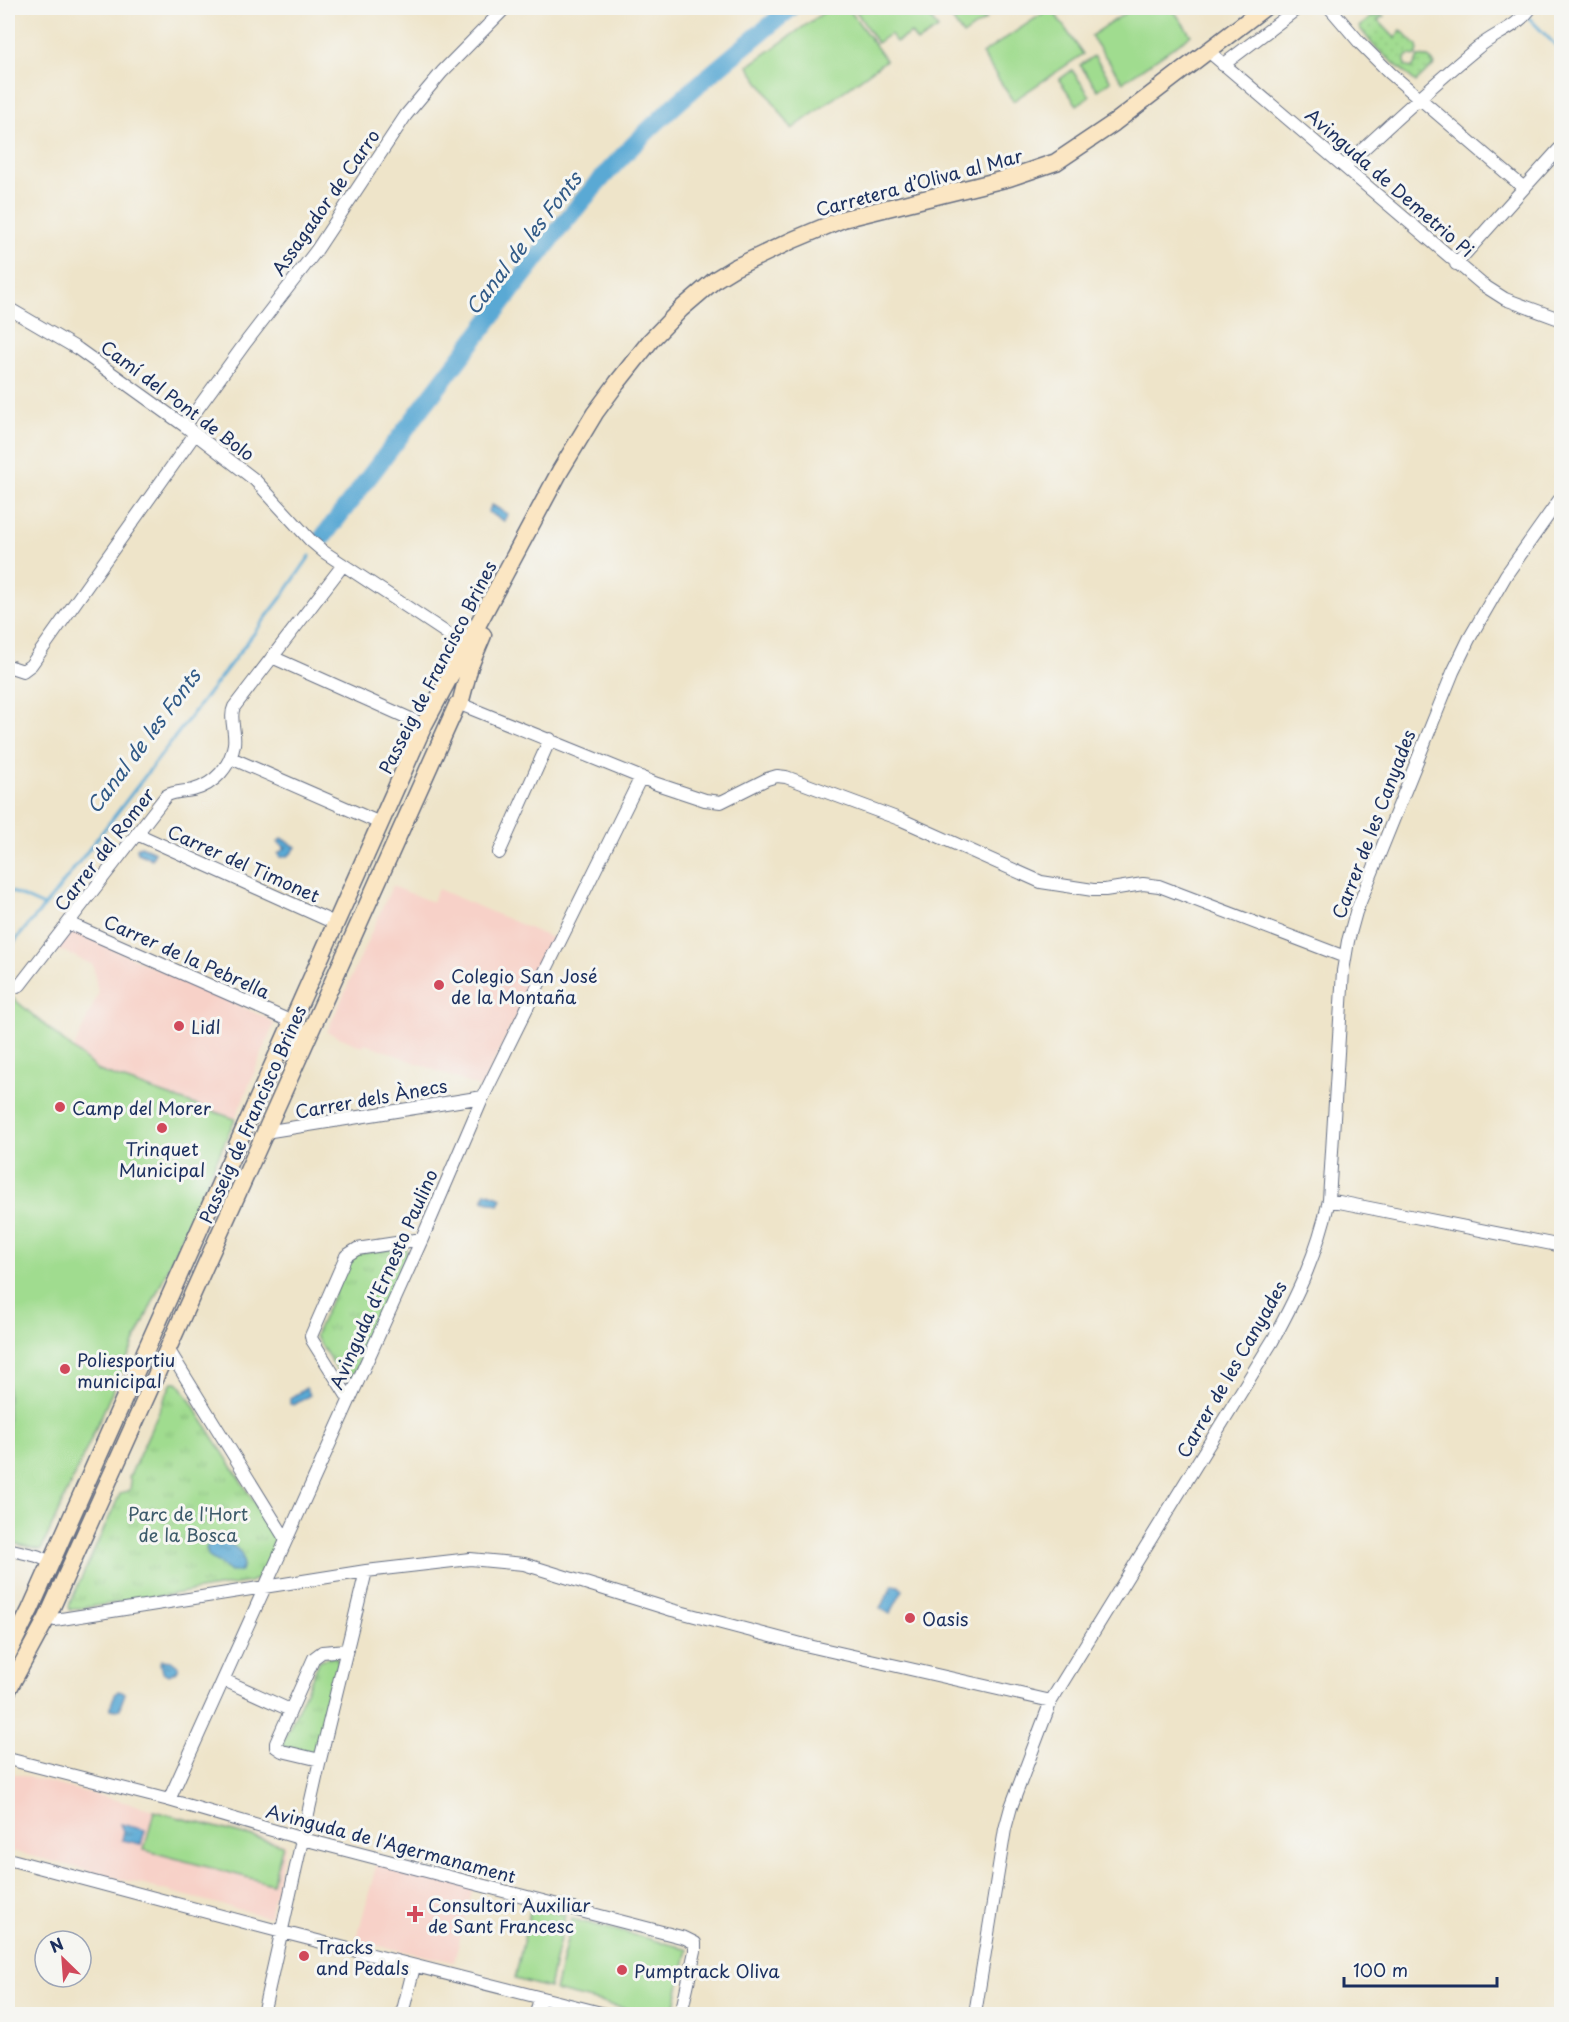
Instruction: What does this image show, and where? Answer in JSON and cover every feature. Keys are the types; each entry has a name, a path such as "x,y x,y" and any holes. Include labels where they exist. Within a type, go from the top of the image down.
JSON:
{"street":[{"name":"Assagador de Carro","path":"185,426 316,251 412,108 442,72 505,8"},
{"name":"Carretera d’Oliva al Mar","path":"512,562 560,471 616,383 663,326 716,279 772,249 843,219 1009,178 1056,162 1114,123 1264,8"},
{"path":"1223,65 1298,8"},
{"path":"1330,8 1366,50 1524,188"},
{"path":"1345,166 1478,47 1515,25 1528,12"},
{"name":"Avinguda de Demetrio Pi","path":"1207,50 1483,285 1499,296 1561,318"},
{"path":"1456,264 1562,146"},
{"name":"Camí del Pont de Bolo","path":"8,308 78,349 185,426 255,480 324,552 465,647"},
{"path":"8,666 23,671 31,665 195,434"},
{"name":"Carrer de les Canyades","path":"975,2014 1005,1828 1051,1701 1273,1341 1299,1291 1323,1228 1329,1200 1345,957 1356,912 1453,672 1469,639 1506,575 1562,496"},
{"name":"Passeig de Francisco Brines","path":"8,1654 337,924 424,725 512,562"},
{"name":"Passeig de Francisco Brines","path":"8,1690 44,1624 461,697 470,666 512,562"},
{"path":"343,565 232,711 235,732 231,758 380,823"},
{"path":"461,697 461,676 470,656 465,647"},
{"path":"272,657 424,725"},
{"path":"442,692 461,697 550,739 641,777 705,800 715,802 727,799 767,778 786,777 902,820 1041,882 1093,890 1143,884 1160,886 1345,957"},
{"path":"499,853 550,739"},
{"name":"Carrer del Romer","path":"8,986 12,988 20,985 166,796 195,789 209,782 221,772 231,758"},
{"name":"Avinguda d'Ernesto Paulino","path":"169,1800 422,1239 483,1097 641,777"},
{"name":"Carrer del Timonet","path":"137,834 337,924"},
{"name":"Carrer de la Pebrella","path":"68,923 292,1023"},
{"path":"284,1090 282,1082 302,1035 297,1024 292,1023"},
{"name":"Carrer dels Ànecs","path":"265,1132 483,1097"},
{"path":"1329,1200 1562,1246"},
{"path":"350,1399 312,1340 312,1331 346,1256 352,1250 422,1239"},
{"path":"168,1350 286,1540"},
{"path":"8,1549 51,1562"},
{"path":"27,1616 44,1624 55,1620 265,1586 470,1559 524,1564 672,1610 809,1646 1051,1701"},
{"path":"263,2014 320,1760 366,1571"},
{"path":"320,1760 282,1751 276,1747 276,1743 316,1655 322,1652 347,1650"},
{"path":"224,1680 290,1710"},
{"name":"Avinguda de l'Agermanament","path":"8,1760 169,1800 303,1839 685,1938 695,1943 695,1951 681,2014"},
{"path":"8,1859 597,2014"},
{"path":"402,2014 414,1967"},
{"path":"536,2014 540,1998"}],"shaded area":[{"name":"Colegio San José de la Montaña","path":"392,886 432,902 438,889 554,939 481,1088 365,1043 363,1047 327,1032"},
{"name":"Lidl","path":"67,932 75,932 269,1019 274,1024 235,1119 99,1071 73,1050 98,994 93,965 65,952 53,950"},
{"path":"8,1772 286,1844 269,1917 8,1850"},
{"name":"Consultori Auxiliar de Sant Francesc","path":"377,1863 473,1888 454,1962 356,1941"}],"green space":[{"path":"830,8 848,8 886,60 792,129 748,66"},
{"path":"854,8 924,8 938,29 917,42 911,33 896,42 890,34 877,43"},
{"path":"944,8 978,8 986,19 963,35"},
{"path":"1051,8 1083,54 1013,101 982,54"},
{"path":"1133,8 1172,8 1191,35 1123,82 1091,36"},
{"path":"1384,16 1378,20 1395,38 1401,30 1417,46 1416,56 1409,55 1405,58 1405,66 1411,68 1421,56 1435,64 1416,82 1374,46 1359,27 1372,17"},
{"path":"1094,56 1111,81 1098,90 1080,65"},
{"path":"1072,70 1090,96 1077,105 1059,80"},
{"name":"Poliesportiu municipal","path":"8,994 99,1071 235,1119 41,1550 8,1542"},
{"path":"406,1248 407,1256 354,1374 350,1379 343,1379 315,1336 351,1255"},
{"name":"Parc de l'Hort de la Bosca","path":"172,1382 177,1382 181,1386 272,1530 274,1544 271,1560 262,1573 250,1582 70,1610 69,1605 120,1494 130,1490 129,1478"},
{"path":"335,1656 339,1662 317,1750 310,1753 285,1747 282,1744 320,1660"},
{"path":"154,1811 283,1845 272,1884 144,1850"},
{"path":"531,1906 565,1915 549,1988 515,1979"},
{"name":"Pumptrack Oliva","path":"572,1919 688,1949 673,2014 647,2014 555,1991"}],"water":[{"path":"492,505 508,514 504,521 488,512"},
{"path":"282,838 296,847 285,857 280,857 278,854 285,848 278,842"},
{"path":"141,846 155,852 152,859 138,853 137,848"},
{"path":"486,1192 502,1198 499,1205 483,1200"},
{"path":"306,1388 310,1395 294,1405 290,1404 290,1398"},
{"path":"213,1540 225,1542 236,1548 243,1558 241,1571 230,1572 209,1557 206,1548"},
{"path":"893,1585 903,1590 890,1614 880,1608"},
{"path":"162,1660 171,1661 179,1667 177,1671 169,1675 162,1672 160,1663"},
{"path":"118,1691 125,1693 120,1709 111,1709 113,1699"},
{"path":"121,1824 145,1830 141,1844 122,1840 124,1831"}],"waterway":[{"name":"Canal de les Fonts","path":"323,537 559,229 601,179 679,102 791,8"},
{"path":"1529,18 1562,52"},
{"name":"Canal de les Fonts","path":"8,949 53,896 123,805 281,598 310,556"},
{"path":"8,890 44,906"}],"place":[{"name":"Colegio San José de la Montaña","path":"439,985"},
{"name":"Lidl","path":"179,1026"},
{"name":"Camp del Morer","path":"60,1107"},
{"name":"Trinquet Municipal","path":"162,1128"},
{"name":"Poliesportiu municipal","path":"65,1369"},
{"name":"Oasis","path":"910,1618"},
{"name":"Consultori Auxiliar de Sant Francesc","path":"415,1914"},
{"name":"Tracks and Pedals","path":"304,1956"},
{"name":"Pumptrack Oliva","path":"622,1970"}]}
